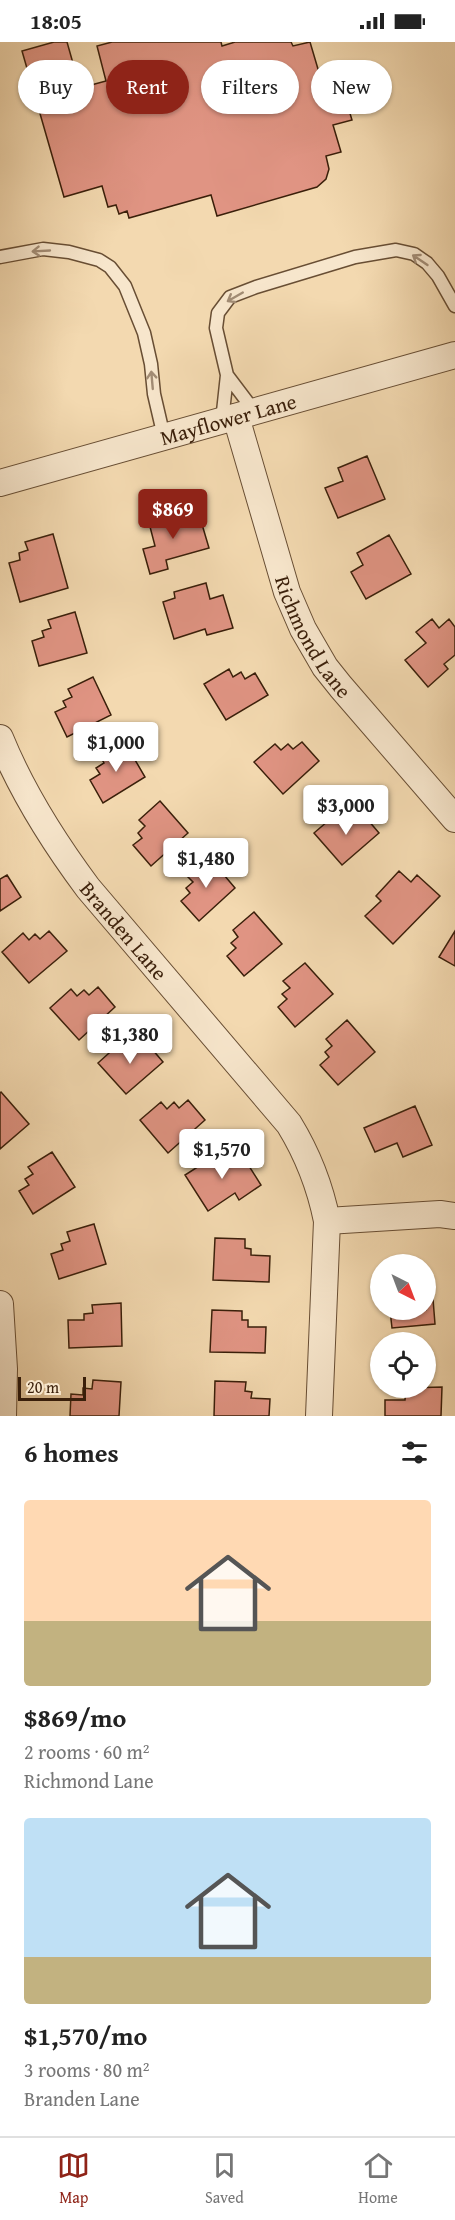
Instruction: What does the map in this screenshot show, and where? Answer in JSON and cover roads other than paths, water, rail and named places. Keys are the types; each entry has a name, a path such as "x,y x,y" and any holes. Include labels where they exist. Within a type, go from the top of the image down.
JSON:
{"street":[{"name":"Mayflower Lane","path":"0,483 455,355"},
{"name":"Richmond Lane","path":"238,416 279,569 303,629 325,667 455,819"},
{"name":"Branden Lane","path":"0,738 35,810 60,850 88,888 289,1124 312,1166 321,1192 327,1221 320,1416"},
{"path":"327,1221 406,1215 455,1216"},
{"path":"0,1304 4,1369 3,1416"}],"lane":[{"path":"0,257 43,249 69,252 99,260 118,275 125,286 144,333 151,364 153,394 164,437"},
{"path":"238,416 216,328 218,313 230,297 355,257 396,250 414,254 427,263 438,276 455,306"},
{"path":"227,375 238,416"}]}
